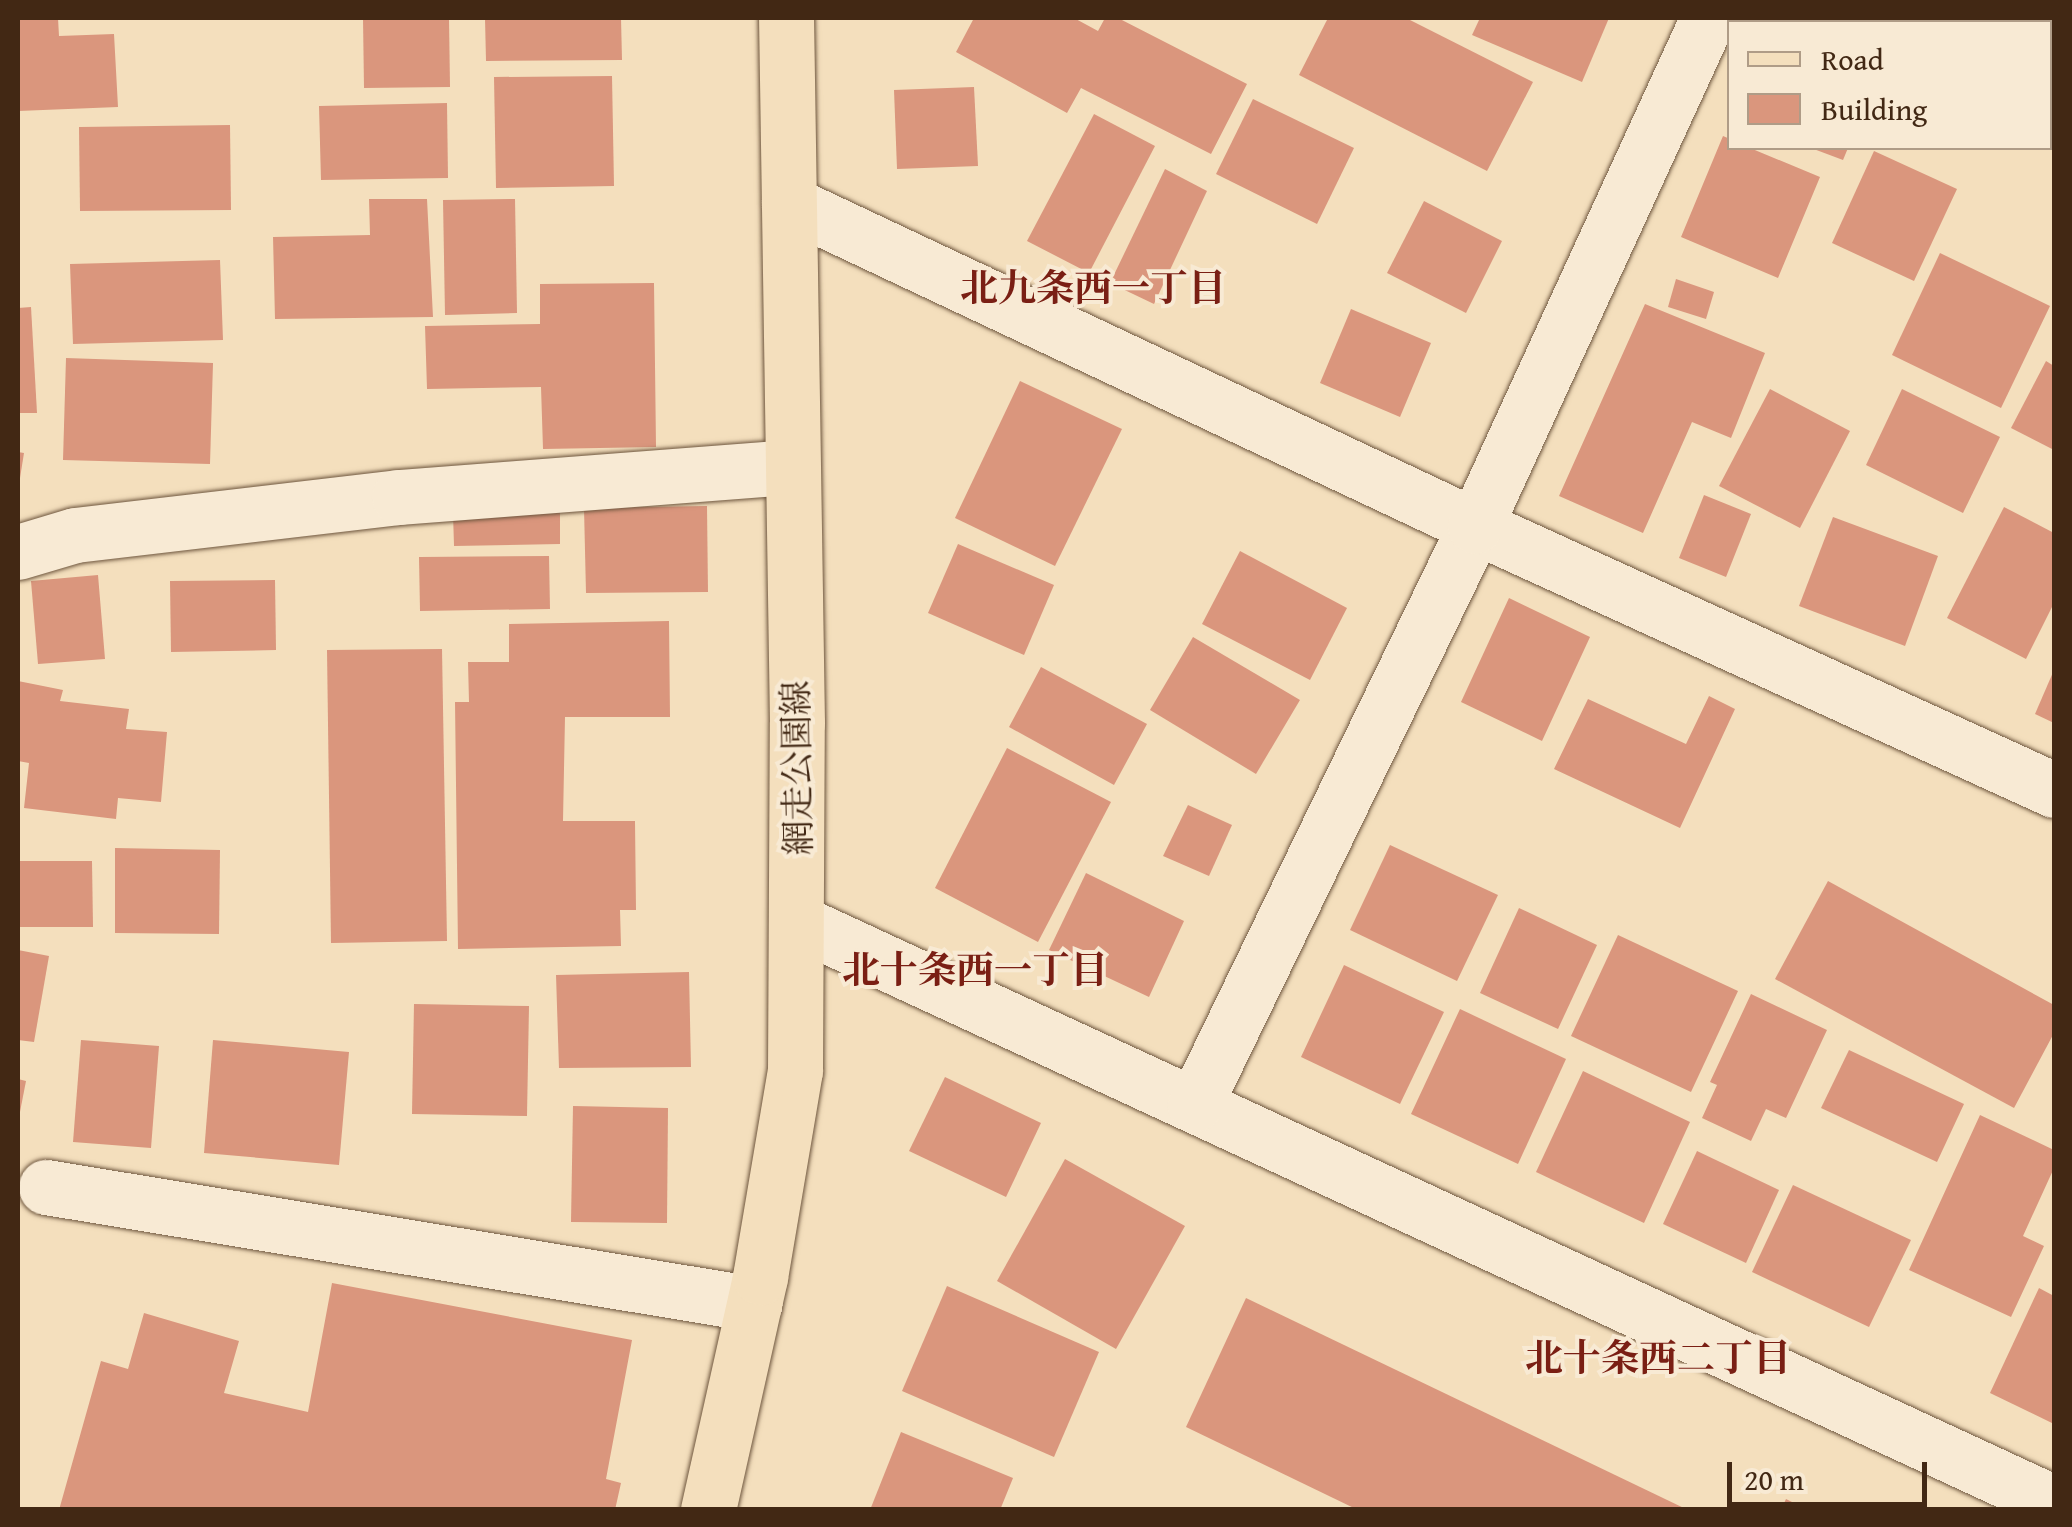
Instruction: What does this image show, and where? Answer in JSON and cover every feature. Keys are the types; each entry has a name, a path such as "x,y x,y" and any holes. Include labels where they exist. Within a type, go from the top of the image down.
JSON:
{"main road":[{"name":"網走公園線","path":"708,1510 754,1304 795,1071 798,922 786,18"}],"street":[{"path":"1195,1104 1475,526 1708,18"},
{"path":"789,204 1475,526 2054,790"},
{"path":"18,552 75,535 399,497 790,468"},
{"path":"798,922 2054,1503"},
{"path":"46,1187 754,1304"}],"building":[{"path":"18,18 58,18 59,36 114,34 118,107 18,111"},
{"path":"363,18 449,18 450,87 364,88"},
{"path":"485,18 621,18 622,60 486,61"},
{"path":"974,18 1074,18 1098,31 1105,18 1118,18 1247,84 1211,154 1081,88 1067,113 956,52"},
{"path":"1328,18 1406,18 1533,82 1487,171 1299,75"},
{"path":"1480,18 1609,18 1582,82 1472,35"},
{"path":"612,76 614,186 496,188 494,77"},
{"path":"974,87 978,166 897,169 894,90"},
{"path":"1253,99 1354,148 1317,224 1216,174"},
{"path":"447,103 448,178 321,180 319,106"},
{"path":"1094,114 1155,146 1089,273 1027,241"},
{"path":"230,125 231,210 80,211 79,127"},
{"path":"1723,136 1727,138 1727,150 1755,150 1820,177 1778,278 1681,237"},
{"path":"1816,150 1847,150 1843,160"},
{"path":"1874,151 1957,189 1914,281 1832,243"},
{"path":"1165,169 1207,191 1154,304 1110,283"},
{"path":"369,199 427,199 433,317 275,319 273,237 370,235"},
{"path":"515,199 517,313 445,315 443,200"},
{"path":"1424,201 1502,241 1466,313 1387,273"},
{"path":"1940,253 2050,306 2001,408 1892,355"},
{"path":"220,260 223,340 73,344 70,264"},
{"path":"1676,279 1714,292 1706,319 1668,307"},
{"path":"654,283 656,447 543,449 541,387 427,389 425,326 540,324 540,284"},
{"path":"1645,304 1765,353 1731,438 1692,422 1643,533 1559,496"},
{"path":"31,307 37,413 18,413 18,308"},
{"path":"1351,309 1431,343 1400,417 1320,383"},
{"path":"66,358 213,363 210,464 63,460"},
{"path":"2046,361 2054,366 2054,450 2011,428"},
{"path":"1020,381 1122,429 1055,566 955,518"},
{"path":"1770,389 1850,431 1800,528 1719,486"},
{"path":"1902,389 2000,437 1963,513 1866,465"},
{"path":"18,452 24,453 20,478 18,478"},
{"path":"1704,495 1751,514 1726,577 1679,558"},
{"path":"707,506 708,592 586,593 584,508"},
{"path":"2004,507 2054,533 2054,603 2026,659 1947,618"},
{"path":"560,513 560,544 454,546 453,514"},
{"path":"1833,517 1938,556 1905,646 1799,606"},
{"path":"958,544 1054,585 1024,655 928,613"},
{"path":"1240,551 1347,608 1310,680 1202,624"},
{"path":"549,556 550,609 420,611 419,557"},
{"path":"98,575 105,659 38,664 31,581"},
{"path":"275,580 276,650 171,652 170,581"},
{"path":"1509,598 1590,637 1542,741 1461,702"},
{"path":"669,621 670,717 565,717 563,821 635,821 636,910 620,910 621,946 458,949 455,702 469,702 468,662 509,662 509,624"},
{"path":"1193,637 1300,700 1256,774 1150,710"},
{"path":"442,649 447,941 331,943 327,650"},
{"path":"1041,667 1147,724 1114,785 1009,727"},
{"path":"2054,670 2054,723 2035,714"},
{"path":"18,681 63,690 60,701 129,709 126,729 167,732 161,802 118,798 116,819 24,808 29,763 18,761"},
{"path":"1709,696 1735,709 1680,828 1554,769 1588,699 1686,744"},
{"path":"1007,748 1111,802 1038,942 935,888"},
{"path":"1188,805 1232,825 1209,876 1163,856"},
{"path":"1390,845 1498,895 1457,981 1350,930"},
{"path":"115,848 220,850 219,934 115,933"},
{"path":"18,861 92,861 93,927 19,927"},
{"path":"1086,873 1184,921 1149,997 1049,950"},
{"path":"1828,881 2054,1005 2054,1033 2014,1108 1775,979"},
{"path":"1519,908 1597,945 1558,1029 1480,993"},
{"path":"1618,935 1738,991 1691,1092 1571,1036"},
{"path":"18,950 49,956 34,1042 18,1040"},
{"path":"1344,965 1444,1012 1400,1104 1301,1057"},
{"path":"689,972 691,1067 559,1068 556,975"},
{"path":"1751,994 1827,1030 1786,1118 1766,1109 1751,1141 1702,1118 1717,1085 1710,1082"},
{"path":"414,1004 529,1006 527,1116 412,1114"},
{"path":"1460,1009 1566,1059 1518,1164 1411,1114"},
{"path":"81,1040 159,1046 151,1148 73,1142"},
{"path":"213,1040 349,1052 339,1165 204,1153"},
{"path":"1849,1050 1964,1104 1937,1162 1821,1108"},
{"path":"1583,1071 1690,1122 1644,1223 1536,1172"},
{"path":"945,1077 1041,1123 1006,1197 909,1151"},
{"path":"18,1079 26,1081 19,1117 18,1117"},
{"path":"573,1106 668,1108 667,1223 571,1222"},
{"path":"1980,1115 2054,1150 2054,1168 2023,1236 2044,1246 2011,1317 1909,1270"},
{"path":"1697,1151 1779,1190 1746,1263 1663,1224"},
{"path":"1065,1159 1185,1226 1116,1349 997,1281"},
{"path":"1793,1185 1911,1240 1869,1327 1752,1272"},
{"path":"332,1283 632,1340 606,1479 621,1483 615,1510 59,1510 101,1361 128,1369 144,1313 239,1341 224,1393 308,1412"},
{"path":"947,1286 1099,1352 1054,1457 902,1391"},
{"path":"2039,1288 2054,1296 2054,1424 1990,1393"},
{"path":"1246,1298 1688,1510 1358,1510 1186,1427"},
{"path":"901,1432 1013,1478 1000,1510 870,1510"},
{"path":"1786,1499 1808,1510 1781,1510"}],"district":[{"name":"北九条西一丁目","path":"1093,288"},
{"name":"北十条西一丁目","path":"975,970"},
{"name":"北十条西二丁目","path":"1658,1358"}]}
